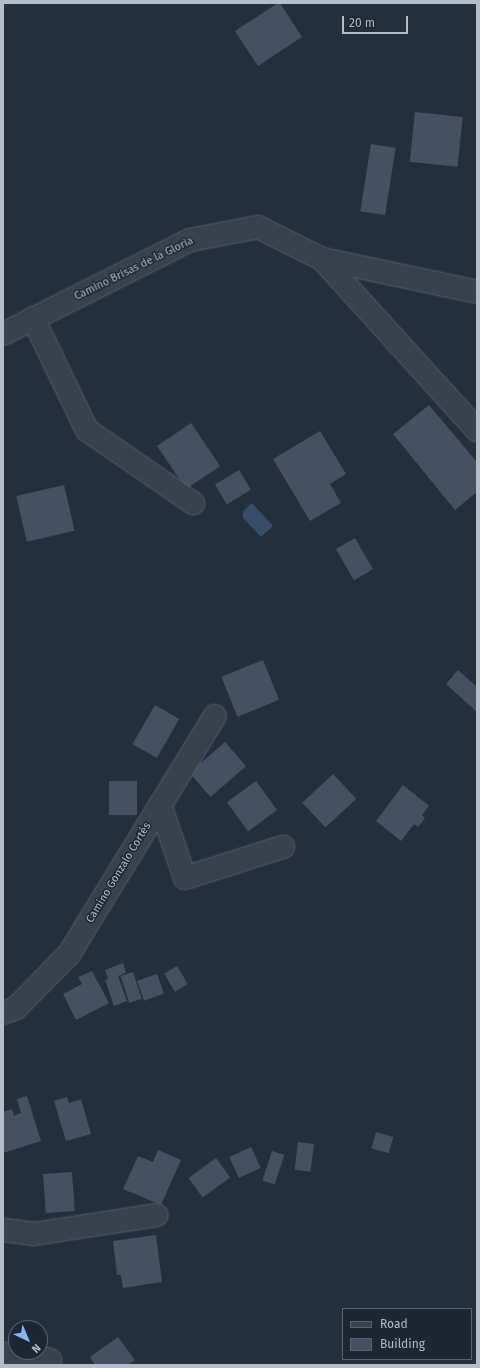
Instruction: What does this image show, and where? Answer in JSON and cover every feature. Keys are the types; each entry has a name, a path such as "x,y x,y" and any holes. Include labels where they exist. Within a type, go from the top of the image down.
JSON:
{"street":[{"name":"Camino Brisas de la Gloria","path":"3,334 190,240 258,227 322,259 477,292"},
{"path":"322,259 477,430"},
{"path":"33,318 87,430 193,503"},
{"name":"Camino Gonzalo Cortés","path":"3,1013 16,1008 69,954 214,716"},
{"path":"160,805 185,878 283,847"},
{"path":"3,1230 34,1234 158,1216"},
{"path":"3,1354 33,1355 50,1360"}],"water":[{"path":"252,503 273,526 261,537 243,518 243,511"}],"building":[{"path":"280,3 302,37 258,66 235,31"},
{"path":"415,112 463,117 458,167 410,162"},
{"path":"371,144 396,148 385,215 360,211"},
{"path":"429,405 477,462 477,492 455,510 393,434"},
{"path":"191,423 220,466 186,489 157,446"},
{"path":"320,431 346,474 330,484 341,503 310,521 273,459"},
{"path":"239,470 251,490 227,504 215,484"},
{"path":"64,485 75,531 27,542 16,496"},
{"path":"355,538 373,569 354,580 336,549"},
{"path":"263,660 279,700 237,717 221,677"},
{"path":"458,670 477,687 477,712 446,684"},
{"path":"155,705 179,719 157,758 132,744"},
{"path":"225,742 246,766 211,797 190,773"},
{"path":"333,774 356,799 325,828 302,803"},
{"path":"109,781 137,781 137,815 109,815"},
{"path":"256,781 277,810 248,831 227,802"},
{"path":"403,785 429,806 422,815 425,818 418,827 414,824 401,841 376,821"},
{"path":"123,963 126,973 118,976 127,1001 114,1006 105,980 108,979 105,970"},
{"path":"177,966 188,984 175,992 164,974"},
{"path":"92,971 109,1003 76,1020 63,994 82,984 78,977"},
{"path":"133,972 142,999 129,1003 121,976"},
{"path":"157,974 164,994 144,1001 137,981"},
{"path":"27,1096 41,1141 3,1153 3,1112 12,1109 14,1116 21,1113 17,1099"},
{"path":"67,1097 69,1103 81,1099 91,1134 66,1141 54,1101"},
{"path":"376,1132 393,1137 389,1153 371,1148"},
{"path":"298,1142 314,1144 310,1172 295,1170"},
{"path":"251,1147 261,1168 239,1178 229,1157"},
{"path":"158,1150 181,1160 161,1205 123,1189 138,1156 153,1162"},
{"path":"272,1151 284,1155 275,1184 262,1180"},
{"path":"216,1158 230,1177 203,1197 188,1178"},
{"path":"72,1172 75,1211 46,1213 43,1174"},
{"path":"156,1235 162,1282 123,1288 121,1275 117,1275 113,1241"},
{"path":"118,1337 135,1360 128,1365 95,1365 90,1357"}]}
